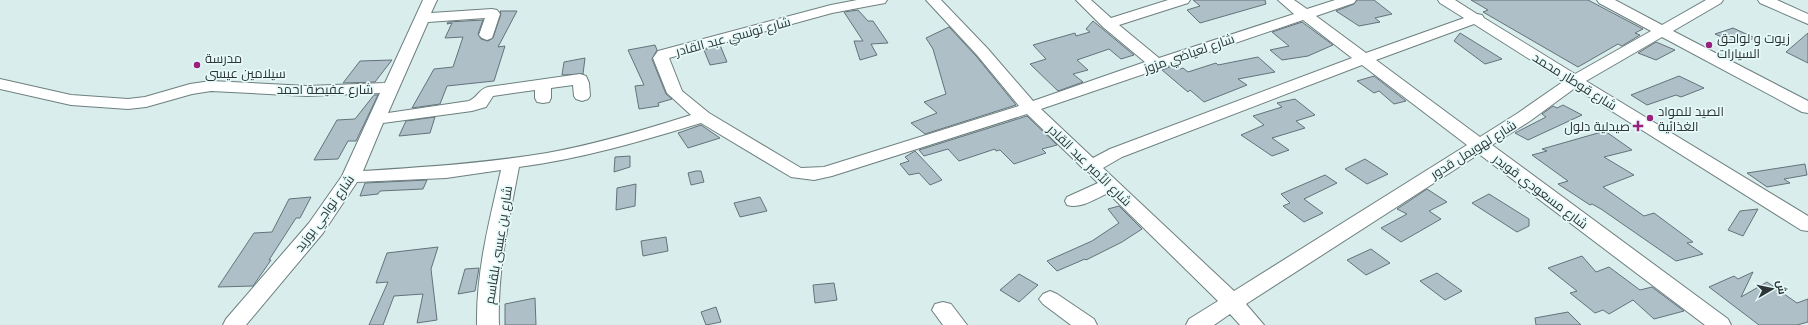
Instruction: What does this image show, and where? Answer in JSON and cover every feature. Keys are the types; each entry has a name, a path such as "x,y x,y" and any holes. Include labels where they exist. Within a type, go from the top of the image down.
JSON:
{"street":[{"name":"شارع نواجي بوزيد","path":"234,325 316,228 351,177 430,0"},
{"name":"شارع تونسي عبد القادر","path":"880,0 831,9 663,54 661,58 675,93 703,117 797,173 814,174 826,172 1029,107"},
{"name":"شارع الأمير عبد القادر","path":"932,0 969,36 1029,107 1232,302 1253,325"},
{"path":"1083,0 1108,24 1157,64"},
{"path":"1108,24 1183,0"},
{"name":"شارع مسعودي قويدر","path":"1285,0 1720,325"},
{"name":"شارع لعياضي مزوز","path":"1029,107 1349,0"},
{"name":"شارع قوطار محمد","path":"1445,0 1477,18 1574,81 1808,224"},
{"path":"1604,0 1808,108"},
{"name":"شارع لهويمل قدور","path":"1197,325 1524,117 1574,81 1716,0"},
{"path":"1765,0 1808,20"},
{"path":"422,18 492,13 494,14 487,35"},
{"path":"1091,167 1116,154 1364,59 1477,18"},
{"path":"378,119 472,106 480,103 488,92 543,91 580,80 582,96"},
{"name":"شارع عفيصة احمد","path":"0,84 71,100 128,104 146,102 190,89 212,86 307,91 391,88"},
{"path":"351,177 446,172 548,158 641,136 703,117"},
{"name":"شارع بن عيسى بلقاسم","path":"488,325 487,307 489,281 511,164"},
{"path":"1074,201 1110,185"},
{"path":"1050,299 1086,325"}],"building":[{"path":"1193,0 1265,0 1266,4 1200,23 1187,10 1200,6"},
{"path":"1357,0 1374,0 1392,14 1375,18 1380,22 1359,26 1336,11 1354,4"},
{"path":"1471,0 1588,0 1643,29 1635,33 1640,35 1622,46 1618,44 1578,67 1483,12 1488,10"},
{"path":"858,10 868,21 873,21 888,43 871,44 877,55 860,60 854,41 863,41 844,12"},
{"path":"500,11 517,11 498,47 505,46 494,81 447,86 440,104 412,108 434,69 453,67 463,37 445,38 452,23 447,24 448,22 483,20 478,34 481,39 488,41 493,38 501,14"},
{"path":"1093,21 1134,55 1121,59 1109,49 1077,60 1088,70 1073,74 1083,82 1058,91 1030,64 1046,59 1033,45 1075,33 1076,36 1090,32 1086,29"},
{"path":"1302,22 1333,45 1308,56 1282,60 1270,50 1289,46 1272,32"},
{"path":"949,27 976,56 1016,105 925,134 911,123 937,113 924,102 946,94 933,49 926,38"},
{"path":"1733,28 1755,38 1737,44 1715,34"},
{"path":"1460,33 1502,59 1485,64 1454,41"},
{"path":"1808,33 1808,63 1786,52"},
{"path":"1656,42 1675,50 1656,60 1638,53"},
{"path":"655,45 657,50 652,59 666,94 672,99 658,103 659,106 639,109 635,86 644,85 628,50"},
{"path":"720,45 727,62 710,65 704,50"},
{"path":"1258,57 1275,72 1238,79 1247,85 1204,102 1190,90 1188,92 1162,70 1175,65 1188,72 1216,63 1218,65"},
{"path":"585,58 583,74 562,75 564,62"},
{"path":"392,60 375,82 343,83 360,61"},
{"path":"1374,76 1406,101 1394,104 1379,91 1374,93 1357,81"},
{"path":"1679,76 1704,88 1681,97 1676,95 1647,105 1631,95"},
{"path":"374,95 378,95 356,141 348,141 338,159 314,160 337,120 355,119"},
{"path":"1295,99 1315,115 1296,121 1305,128 1272,138 1289,150 1272,156 1241,135 1264,125 1253,116 1282,107 1277,103"},
{"path":"1563,105 1582,115 1528,140 1515,133 1546,117 1542,114 1553,106 1557,108"},
{"path":"1027,116 1057,145 1042,149 1046,153 1014,164 1000,150 996,151 995,149 959,161 948,149 924,156 919,150"},
{"path":"435,117 430,133 399,136 406,121"},
{"path":"701,125 720,138 688,148 678,133"},
{"path":"1605,131 1632,150 1604,157 1634,175 1603,187 1644,216 1654,213 1693,242 1687,243 1703,254 1676,261 1601,209 1592,204 1590,205 1558,184 1568,181 1532,155 1547,151 1542,149"},
{"path":"915,151 942,180 930,185 919,173 909,175 900,164 909,161 905,157"},
{"path":"630,156 630,167 614,172 615,157"},
{"path":"1365,159 1388,174 1367,184 1345,169"},
{"path":"1805,164 1807,175 1784,179 1790,183 1767,187 1747,173"},
{"path":"701,171 704,182 691,185 688,173"},
{"path":"1325,175 1337,183 1304,199 1323,213 1304,222 1283,206 1290,203 1281,194"},
{"path":"427,180 423,189 380,191 378,194 360,196 365,183"},
{"path":"636,184 635,206 616,210 617,188"},
{"path":"1427,189 1447,202 1429,211 1441,219 1401,242 1381,228 1407,214 1397,209"},
{"path":"1489,194 1529,219 1529,226 1517,232 1472,203"},
{"path":"311,197 300,218 296,218 269,260 271,260 253,286 218,287 254,233 272,232 289,199"},
{"path":"760,197 767,211 740,217 734,203"},
{"path":"1119,206 1142,229 1122,242 1086,260 1085,259 1057,271 1047,261 1092,241 1119,223 1108,209"},
{"path":"1758,209 1743,236 1728,230 1740,211"},
{"path":"666,237 668,251 643,256 641,241"},
{"path":"438,247 431,269 437,320 417,323 423,294 394,296 383,325 369,325 388,282 376,283 387,253"},
{"path":"1371,249 1390,263 1366,275 1347,260"},
{"path":"1582,256 1596,272 1609,267 1640,290 1652,287 1684,311 1654,319 1633,300 1609,314 1603,310 1595,313 1570,293 1577,291 1548,268"},
{"path":"479,268 475,291 458,294 465,269"},
{"path":"1753,272 1741,297 1767,282 1797,303 1808,299 1808,322 1797,325 1759,325 1709,287 1734,276 1738,279"},
{"path":"1437,273 1462,291 1445,300 1420,281"},
{"path":"1019,274 1038,285 1019,302 1000,290"},
{"path":"834,283 837,300 815,303 813,285"},
{"path":"535,298 536,325 505,325 505,304"},
{"path":"716,307 721,322 706,325 701,312"},
{"path":"1568,312 1581,325 1536,325 1535,318"}],"place":[{"name":"زيوت و لواحق السيارات","path":"1709,45"},
{"name":"مدرسة سيلامين عيسى","path":"197,65"},
{"name":"الصيد للمواد الغذائية","path":"1650,118"},
{"name":"صيدلية دلول","path":"1638,126"}]}
